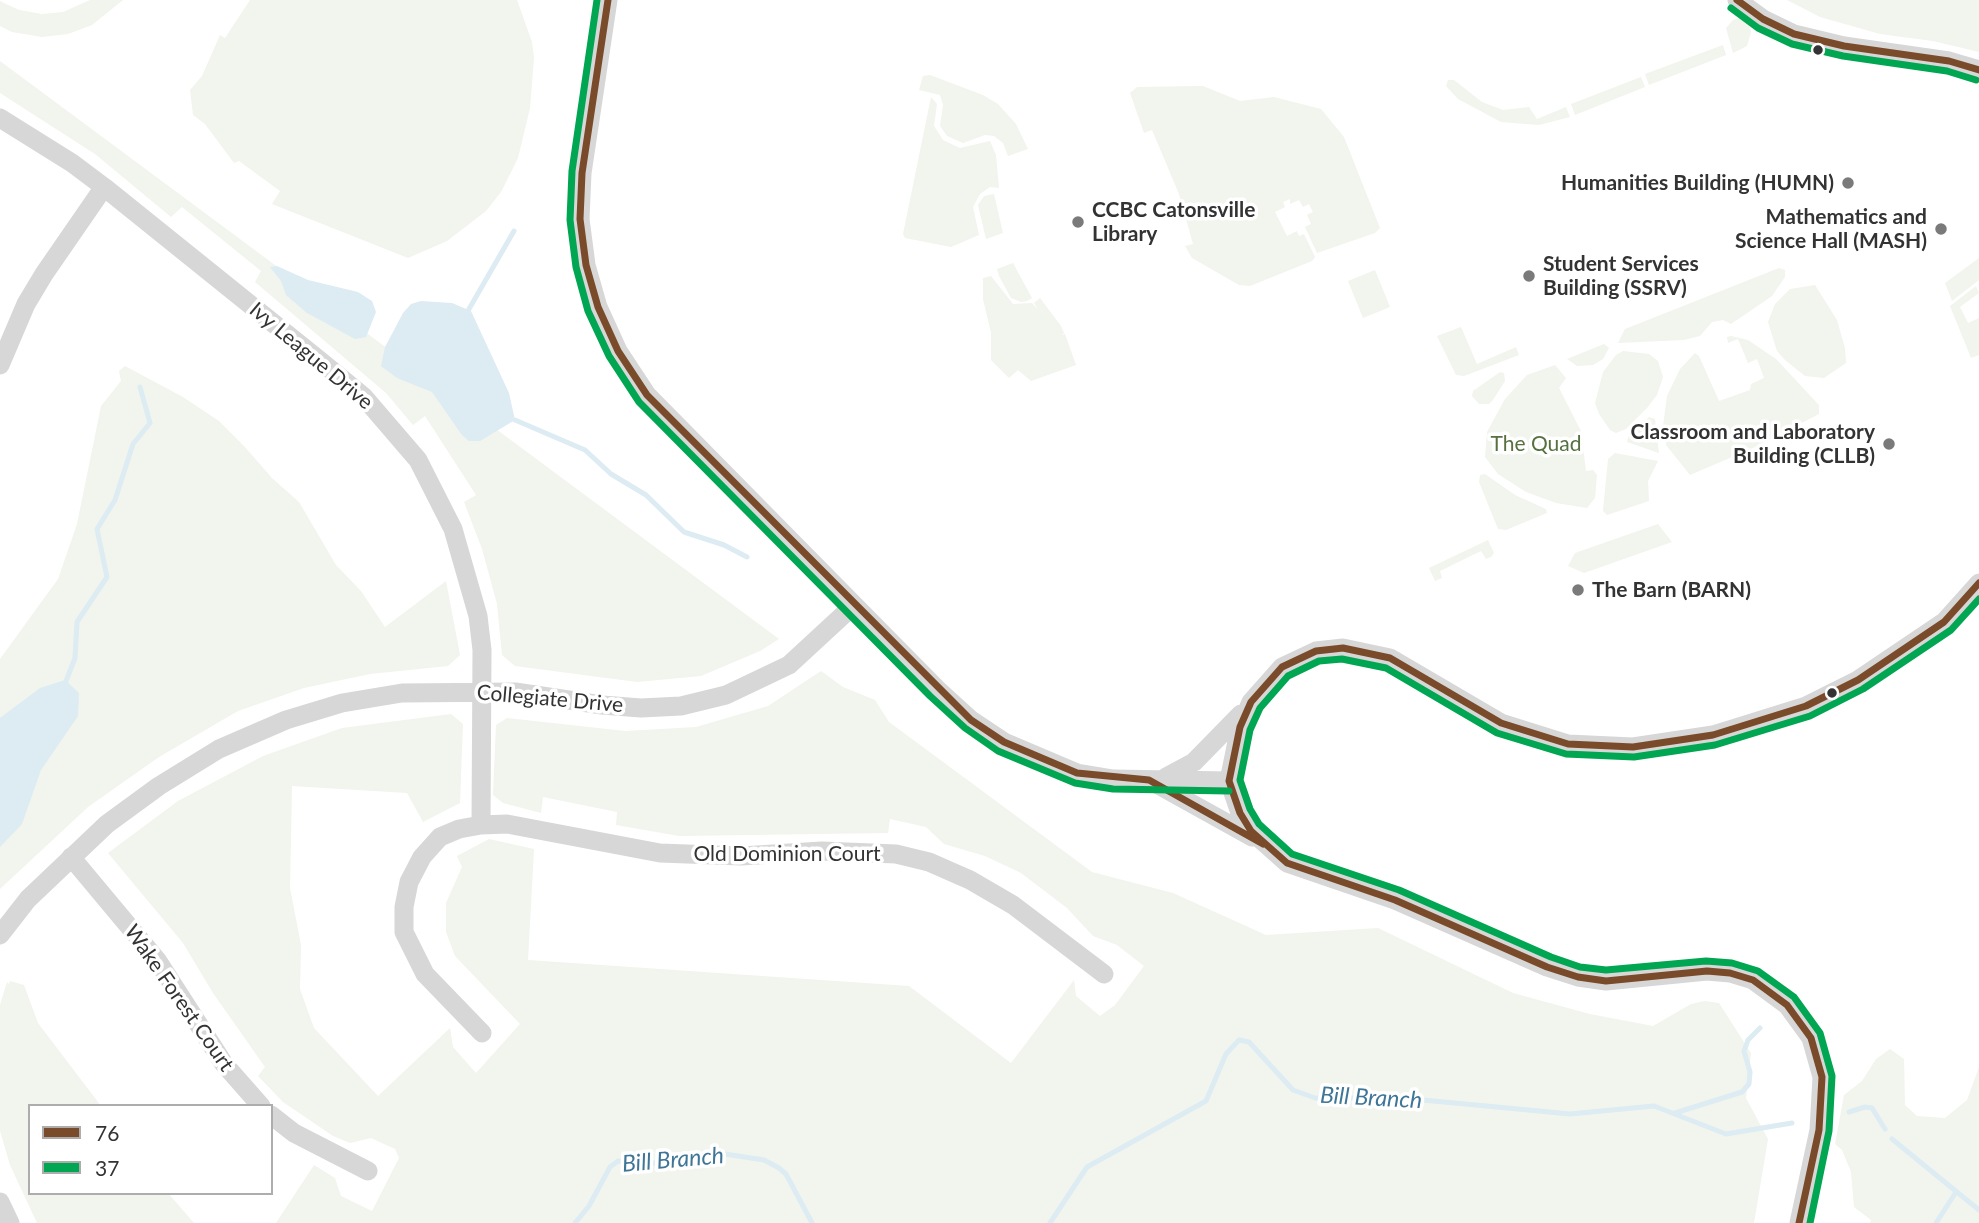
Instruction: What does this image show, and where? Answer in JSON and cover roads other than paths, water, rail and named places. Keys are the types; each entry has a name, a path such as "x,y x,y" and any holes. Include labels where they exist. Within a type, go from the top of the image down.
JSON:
{"street":[{"path":"608,0 582,173 580,219 586,265 598,307 618,351 647,395 854,606 971,720 1004,742 1077,774 1155,780 1229,781"},
{"path":"1737,0 1763,19 1794,34 1844,46 1950,61 1979,70"},
{"name":"Ivy League Drive","path":"0,118 72,163 104,187 363,396 418,460 453,528 466,569 482,650 480,691"},
{"path":"0,362 44,274 104,187"},
{"path":"1155,780 1201,755 1282,667 1316,651 1343,648 1390,658 1501,723 1568,744 1602,747 1671,743 1766,721 1830,696 1944,622 1979,583"},
{"name":"Collegiate Drive","path":"0,935 28,899 107,824 159,786 219,749 286,720 342,703 402,693 480,691 641,708 703,701 760,681 789,665 854,606"},
{"path":"480,691 481,825"},
{"path":"1251,702 1240,727 1229,781 1240,813 1263,844"},
{"path":"1155,780 1263,844 1287,863 1395,900 1547,967 1578,977 1615,980 1707,971 1741,977 1772,991 1787,1004 1811,1038 1822,1077 1819,1130 1799,1223"},
{"name":"Old Dominion Court","path":"482,1033 425,975 413,956 404,932 404,907 409,882 422,857 440,838 459,829 481,825 507,824 616,846 684,855 741,856 822,851 896,854 929,862 970,880 1013,905 1104,974"},
{"name":"Wake Forest Court","path":"71,857 158,960 224,1064 259,1104"},
{"path":"273,1117 294,1133 368,1171"},
{"path":"0,1202 10,1223"}],"waterway":[{"path":"469,309 514,231"},
{"path":"66,681 75,658 77,622 107,577 97,529 115,500 133,444 150,423 140,387"},
{"path":"515,420 585,450 611,474 646,495 684,532 724,545 747,557"},
{"path":"1675,1113 1742,1092 1749,1084 1750,1072 1744,1051 1748,1040 1760,1028"},
{"name":"Bill Branch","path":"1050,1223 1087,1167 1206,1101 1226,1054 1239,1040 1249,1042 1293,1090 1315,1098 1402,1098 1570,1114 1654,1106 1726,1134 1792,1123"},
{"name":"Bill Branch","path":"1849,1112 1865,1107 1872,1108 1885,1129"},
{"name":"Bill Branch","path":"1892,1139 1979,1210"},
{"name":"Bill Branch","path":"575,1223 589,1206 610,1167 618,1161 649,1164 704,1154 764,1160 779,1168 786,1174 812,1223"},
{"path":"1936,1223 1956,1192"}],"place":[{"name":"Humanities Building (HUMN)","path":"1848,183"},
{"name":"CCBC Catonsville Library","path":"1078,222"},
{"name":"Mathematics and Science Hall (MASH)","path":"1941,229"},
{"name":"Student Services Building (SSRV)","path":"1529,276"},
{"name":"Classroom and Laboratory Building (CLLB)","path":"1889,444"},
{"name":"The Barn (BARN)","path":"1578,590"}],"park label":[{"name":"The Quad","path":"1536,444"}]}
